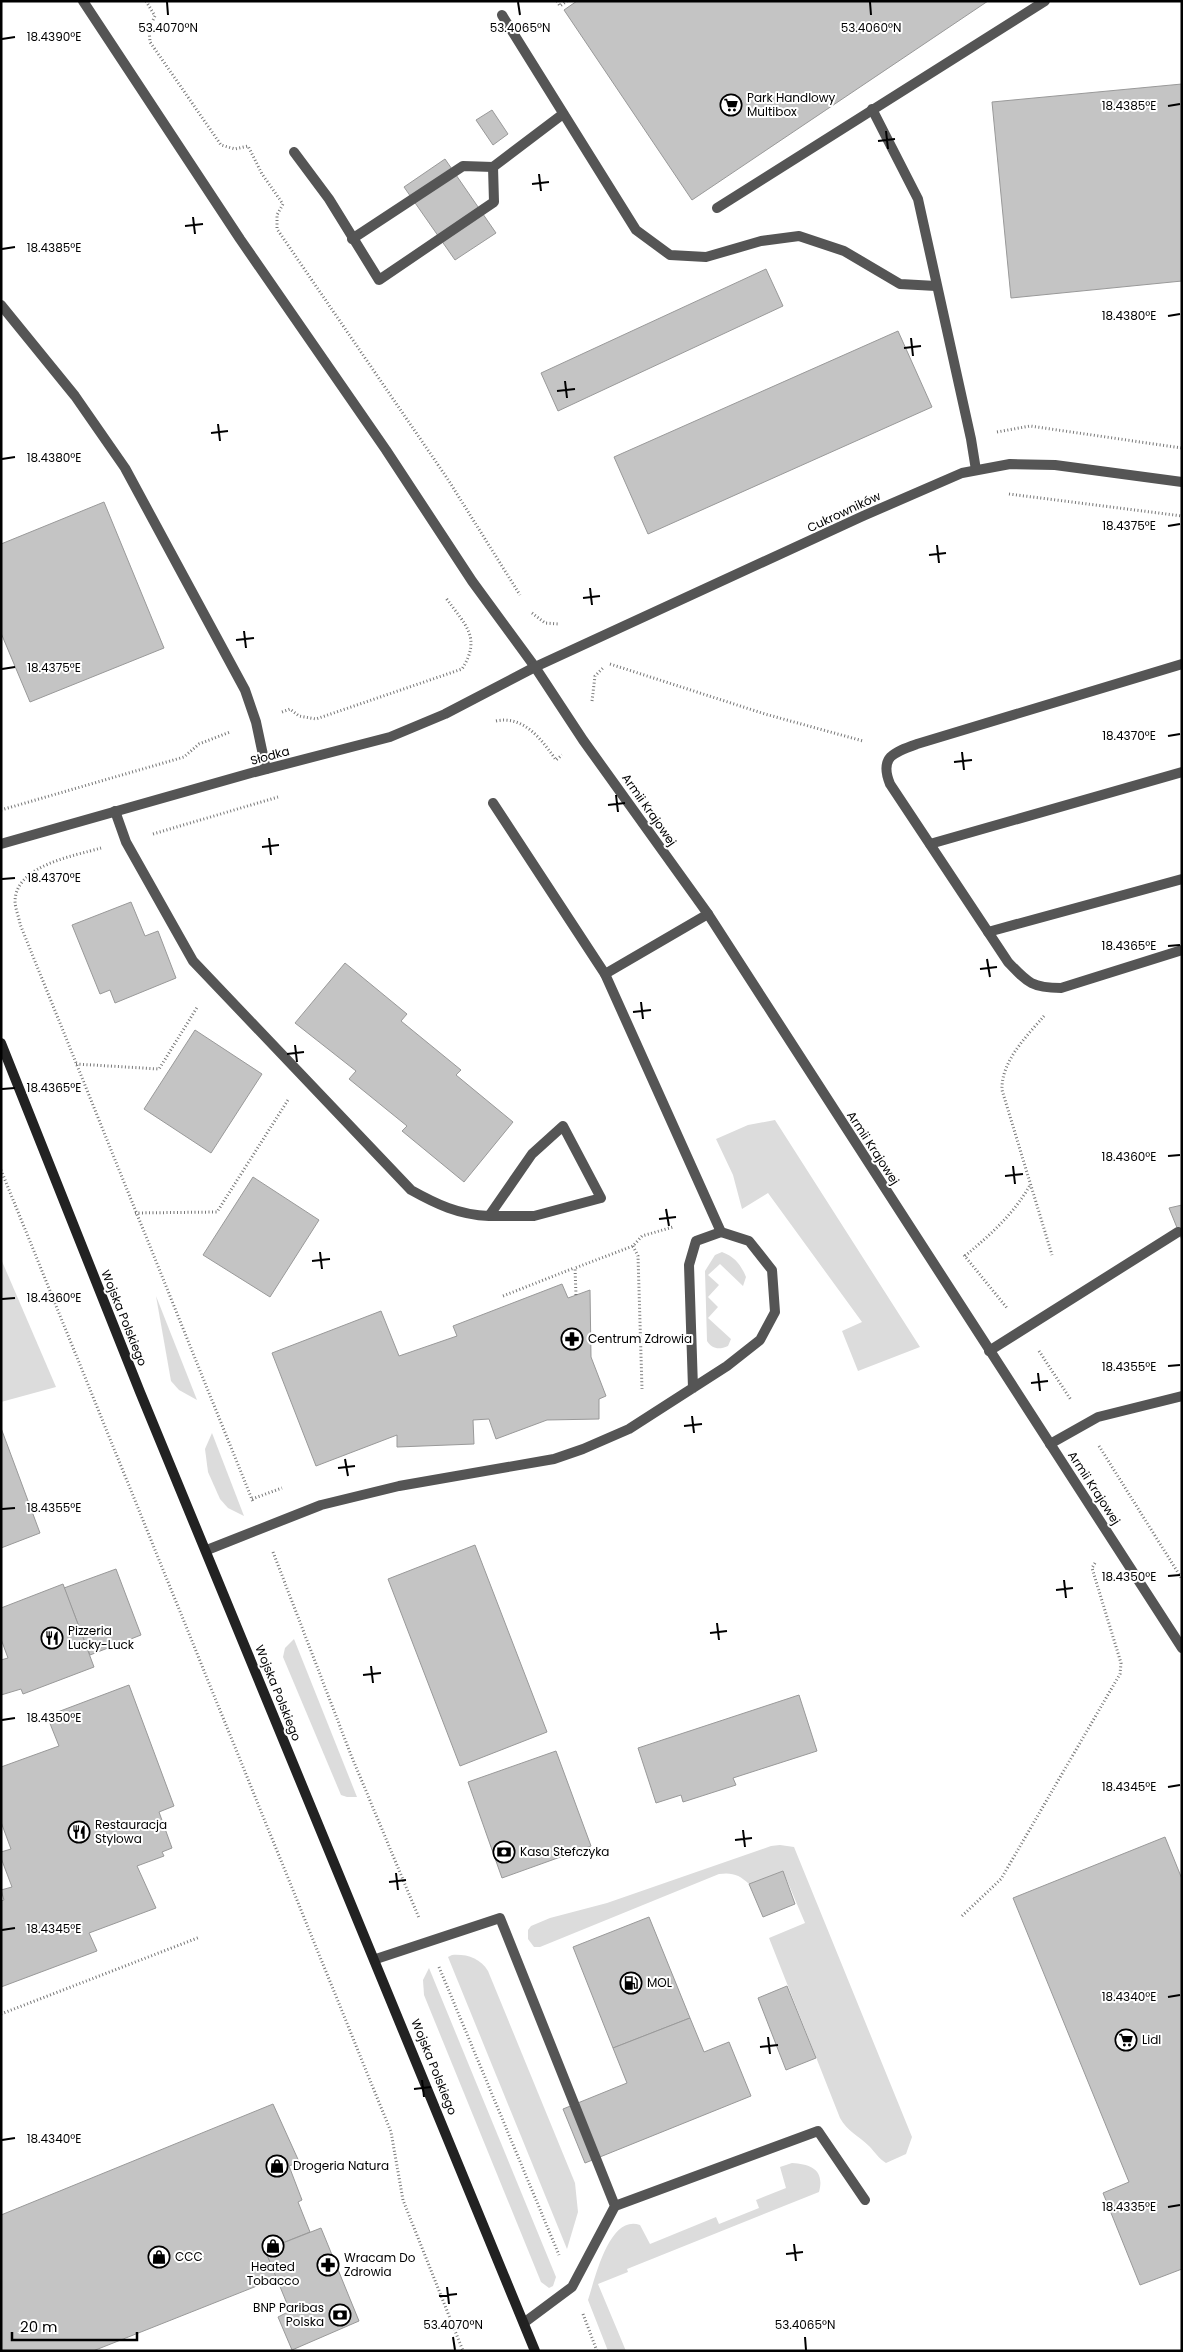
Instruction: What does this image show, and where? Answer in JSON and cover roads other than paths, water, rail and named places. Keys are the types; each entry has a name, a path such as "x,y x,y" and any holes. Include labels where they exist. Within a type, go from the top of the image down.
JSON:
{"street":[{"name":"Armii Krajowej","path":"83,1 235,232 386,450 472,581 708,914 1182,1648"},
{"path":"717,208 1045,1"},
{"path":"502,15 636,230 670,255 706,257 761,241 799,236 844,251 900,284 936,286"},
{"path":"872,109 918,199 976,470"},
{"path":"352,240 463,166 493,167 563,114"},
{"path":"294,152 329,199 352,240 379,280 494,202 493,167"},
{"path":"1,305 75,396 125,468 245,690 256,722 266,769"},
{"name":"Cukrowników","path":"535,668 925,488 976,470 1010,464 1055,465 1182,482"},
{"path":"1182,664 897,751 888,760 885,772 890,784 1008,962 1028,983 1046,988 1061,988 1182,950"},
{"name":"Słodka","path":"1,844 266,769 390,737 445,714 535,668"},
{"path":"930,844 1182,772"},
{"path":"493,803 604,974 721,1232"},
{"path":"115,811 126,842 193,961 411,1190 446,1208 470,1216 489,1216 534,1216 601,1198 563,1126 532,1154 489,1216"},
{"path":"988,932 1182,879"},
{"path":"604,974 708,914"},
{"name":"Wojska Polskiego","path":"1,1043 140,1392 207,1550 536,2351"},
{"path":"207,1550 330,1503 399,1486 562,1456 629,1429 693,1388 726,1366 760,1340 775,1312 772,1270 749,1241 721,1232 696,1241 689,1265 693,1388"},
{"path":"989,1351 1178,1232"},
{"path":"1050,1444 1098,1417 1182,1396"},
{"path":"376,1960 500,1918 615,2206"},
{"path":"525,2322 572,2287 615,2206 818,2131 865,2200"}],"place":[{"name":"Park Handlowy Multibox","path":"731,105"},
{"name":"Centrum Zdrowia","path":"572,1339"},
{"name":"Pizzeria Lucky-Luck","path":"52,1638"},
{"name":"Restauracja Stylowa","path":"79,1832"},
{"name":"Kasa Stefczyka","path":"504,1852"},
{"name":"MOL","path":"631,1983"},
{"name":"Lidl","path":"1126,2040"},
{"name":"Drogeria Natura","path":"277,2166"},
{"name":"Heated Tobacco","path":"273,2246"},
{"name":"CCC","path":"159,2257"},
{"name":"Wracam Do Zdrowia","path":"328,2265"},
{"name":"BNP Paribas Polska","path":"340,2315"}]}
